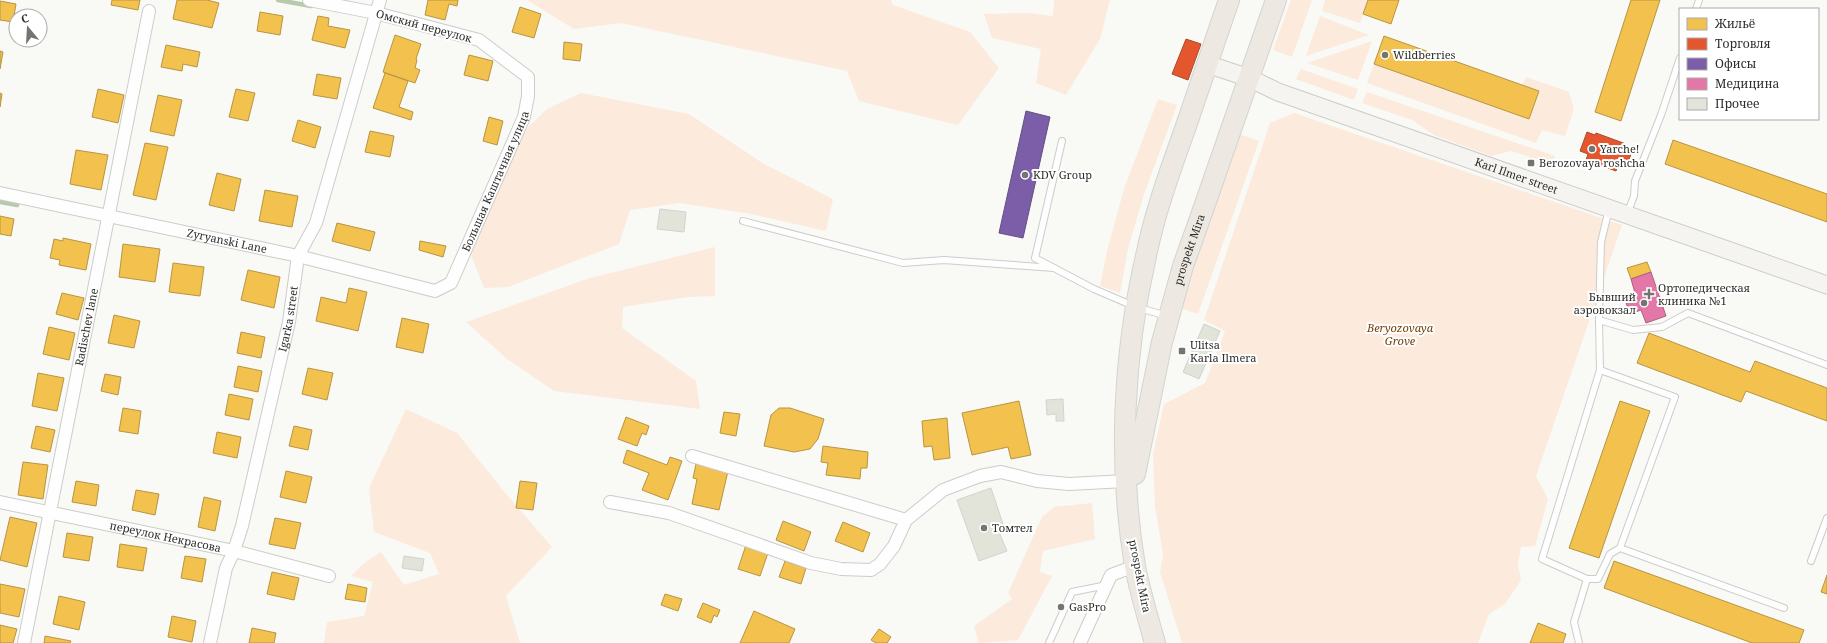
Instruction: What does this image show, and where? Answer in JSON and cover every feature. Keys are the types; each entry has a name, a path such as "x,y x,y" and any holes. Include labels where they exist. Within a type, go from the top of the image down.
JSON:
{"main road":[{"name":"prospekt Mira","path":"1156,643 1143,600 1135,566 1128,508 1126,481 1126,381 1131,335 1145,256 1161,197 1229,0"},
{"name":"prospekt Mira","path":"1128,508 1152,385 1183,266 1276,0"}],"street":[{"name":"Омский переулок","path":"309,0 376,13 479,40 528,77"},
{"name":"Igarka street","path":"210,643 226,568 234,551 244,518 289,322 298,256 316,223 380,0"},
{"name":"Radischev lane","path":"24,643 149,11"},
{"name":"Karl Ilmer street","path":"1207,64 1249,78 1278,92 1827,285"},
{"name":"Большая Каштачная улица","path":"451,283 524,117 528,96 528,77"},
{"name":"Zyryanski Lane","path":"0,193 298,256 435,291 451,283"},
{"path":"692,456 906,520"},
{"path":"610,502 669,513 811,563 841,570 870,570 880,564 894,546 906,520 943,490 980,476 1001,472 1037,481 1069,484 1126,481"},
{"name":"переулок Некрасова","path":"0,502 234,551 329,576"},
{"path":"1080,643 1111,575 1135,566"}],"lane":[{"path":"1627,215 1634,196 1635,180 1661,115 1679,61"},
{"path":"1062,141 1035,258 1094,290 1136,307 1169,316"},
{"path":"1600,370 1675,397 1620,548 1610,554 1598,579 1587,579 1542,559 1600,370 1599,320 1601,242 1609,208"},
{"path":"743,221 903,263 944,260 1054,268"},
{"path":"1599,320 1633,330 1662,327 1688,313 1827,364"},
{"path":"1811,562 1827,518"},
{"path":"1620,548 1784,608"},
{"path":"1579,643 1574,622 1587,579"},
{"path":"1049,643 1072,592 1107,586"}],"green space":[{"path":"527,0 891,0 893,5 970,32 999,68 958,125 859,101 847,71 621,23 574,29"},
{"path":"1054,0 1110,0 1100,39 1066,95 1036,83 1041,49 992,38 984,14 1027,13 1053,16"},
{"path":"1291,0 1312,0 1292,57 1273,50"},
{"path":"1325,0 1368,0 1360,23 1322,11"},
{"path":"1320,16 1369,35 1306,56"},
{"path":"1372,41 1358,80 1307,63"},
{"path":"1374,64 1528,119 1539,91 1522,85 1526,77 1569,92 1574,109 1565,136 1542,130 1536,143 1367,83"},
{"path":"1301,69 1358,89 1354,100 1296,79"},
{"path":"1367,92 1555,156 1552,164 1511,151 1491,156 1434,135 1412,120 1362,103"},
{"path":"581,93 689,114 764,164 833,199 826,231 751,214 680,203 630,210 619,244 508,287 484,288 471,255 525,130 547,109"},
{"path":"1158,99 1177,105 1144,194 1128,249 1120,293 1100,286 1108,247 1124,189"},
{"name":"Beryozovaya Grove","path":"1294,113 1622,225 1536,476 1548,499 1535,546 1521,547 1518,564 1521,580 1505,604 1489,614 1478,643 1182,643 1160,572 1163,554 1155,507 1153,454 1164,404 1205,383 1225,331 1204,320 1270,123"},
{"path":"1239,134 1259,141 1198,314 1178,307"},
{"path":"715,247 715,296 688,297 623,307 622,328 696,381 700,409 554,391 506,358 466,322 590,278"},
{"path":"406,409 457,433 507,495 552,547 506,596 520,643 324,643 327,622 364,616 373,582 351,576 364,563 381,552 404,585 439,574 430,553 374,532 369,488"},
{"path":"1092,503 1095,539 1043,551 1040,572 1052,576 1018,640 979,643 974,626 1012,599 1008,593 1042,517 1054,507"}],"building: Жильё":[{"path":"112,0 140,0 138,10 111,5"},
{"path":"177,0 207,0 219,3 212,28 173,19"},
{"path":"428,0 458,0 457,6 449,4 445,20 425,15"},
{"path":"1368,0 1399,0 1391,24 1363,14"},
{"path":"1631,0 1660,0 1621,121 1595,112"},
{"path":"0,1 16,4 15,8 8,8 8,21 0,20"},
{"path":"520,7 541,14 534,38 512,32"},
{"path":"260,12 283,16 280,35 257,31"},
{"path":"318,16 329,18 328,26 350,30 345,48 312,40"},
{"path":"395,35 421,44 416,59 415,68 420,70 415,83 383,72"},
{"path":"1384,36 1539,91 1529,119 1374,64"},
{"path":"564,42 582,44 580,61 563,59"},
{"path":"166,45 200,52 197,67 183,64 182,71 161,67"},
{"path":"0,51 3,52 0,69"},
{"path":"469,55 493,61 488,81 464,75"},
{"path":"385,73 408,81 399,107 413,112 411,120 373,108"},
{"path":"317,74 341,78 337,99 313,95"},
{"path":"98,89 124,95 118,123 92,117"},
{"path":"236,89 255,93 248,121 229,117"},
{"path":"0,93 2,94 0,107"},
{"path":"158,95 182,100 174,136 150,131"},
{"path":"489,117 503,121 497,145 483,141"},
{"path":"298,120 321,127 315,148 292,141"},
{"path":"370,131 394,136 390,157 365,152"},
{"path":"1673,140 1827,194 1827,222 1665,164"},
{"path":"145,143 168,147 156,200 133,195"},
{"path":"76,150 108,155 101,190 70,184"},
{"path":"217,173 241,179 234,211 209,205"},
{"path":"265,190 298,196 292,227 259,221"},
{"path":"0,216 14,219 11,236 0,234"},
{"path":"337,223 375,232 370,251 332,241"},
{"path":"63,238 91,244 86,270 59,265 60,260 50,258 54,239 63,241"},
{"path":"420,241 446,246 443,257 419,250"},
{"path":"123,244 160,249 155,282 119,277"},
{"path":"1647,262 1651,272 1631,279 1627,268"},
{"path":"173,263 204,267 200,296 169,292"},
{"path":"248,270 280,277 274,308 241,300"},
{"path":"349,288 367,292 358,331 316,321 321,297 346,303"},
{"path":"62,293 84,298 78,320 56,314"},
{"path":"114,315 140,321 134,348 108,343"},
{"path":"402,318 429,324 423,353 396,347"},
{"path":"49,327 75,333 69,360 43,354"},
{"path":"241,332 265,337 261,358 237,353"},
{"path":"1649,333 1750,372 1755,361 1827,388 1827,421 1746,391 1741,402 1637,363"},
{"path":"238,366 262,371 258,392 234,387"},
{"path":"308,368 333,373 327,400 302,394"},
{"path":"38,373 64,378 57,411 32,406"},
{"path":"105,374 121,377 118,395 101,391"},
{"path":"229,394 253,399 249,420 225,415"},
{"path":"1019,401 1031,455 1011,459 1008,447 972,455 962,413"},
{"path":"1620,401 1650,411 1599,558 1569,548"},
{"path":"123,408 141,411 138,434 119,431"},
{"path":"779,408 790,408 824,419 818,439 810,449 794,452 764,446 771,415"},
{"path":"724,412 740,414 736,436 720,433"},
{"path":"626,417 649,426 646,435 642,433 637,446 618,439"},
{"path":"947,418 950,458 934,460 932,446 924,447 922,421"},
{"path":"36,426 55,430 50,452 31,448"},
{"path":"294,426 312,430 308,450 289,446"},
{"path":"217,432 241,437 237,458 213,453"},
{"path":"823,446 868,452 867,468 861,468 860,479 826,475 828,463 821,462"},
{"path":"627,450 667,465 670,457 682,461 668,500 642,490 649,473 623,463"},
{"path":"23,462 48,465 43,499 18,495"},
{"path":"696,464 728,471 719,510 692,504 697,479 693,478"},
{"path":"286,471 312,477 306,503 280,497"},
{"path":"76,481 99,485 96,506 72,502"},
{"path":"520,481 537,483 533,510 516,508"},
{"path":"136,490 159,494 155,515 132,510"},
{"path":"204,497 221,501 215,531 198,527"},
{"path":"10,517 37,523 27,567 0,560"},
{"path":"275,518 301,523 295,549 269,544"},
{"path":"783,521 811,532 804,551 776,540"},
{"path":"843,522 870,533 863,552 835,541"},
{"path":"67,533 93,537 89,561 63,557"},
{"path":"120,544 147,548 143,571 117,567"},
{"path":"746,545 768,553 760,576 738,569"},
{"path":"185,556 206,559 202,582 181,578"},
{"path":"785,561 806,568 801,584 779,577"},
{"path":"1614,561 1804,630 1799,643 1752,643 1604,588"},
{"path":"272,572 299,578 294,600 267,594"},
{"path":"1827,575 1827,594 1821,592"},
{"path":"0,584 25,589 19,617 0,613"},
{"path":"348,584 367,588 365,602 345,599"},
{"path":"665,594 682,599 678,611 661,605"},
{"path":"59,596 85,602 79,630 53,624"},
{"path":"703,603 720,610 717,617 714,615 711,623 697,617"},
{"path":"754,611 795,629 789,643 740,643"},
{"path":"172,616 196,621 192,642 168,637"},
{"path":"1538,623 1566,634 1563,643 1530,643"},
{"path":"0,625 17,629 13,643 0,643"},
{"path":"252,628 276,633 274,643 249,643"},
{"path":"879,629 891,637 887,643 876,643 871,640"},
{"path":"45,636 71,641 70,643 44,643"}],"building: Торговля":[{"path":"1186,39 1201,44 1188,80 1172,74"},
{"path":"1587,132 1595,135 1596,133 1626,144 1626,146 1633,149 1626,167 1618,164 1616,171 1586,160 1588,154 1580,151"}],"building: Офисы":[{"name":"KDV Group","path":"1026,111 1050,117 1023,238 999,233"}],"building: Медицина":[{"name":"Бывший аэровокзал","path":"1651,272 1666,316 1646,323 1641,310 1630,314 1624,297 1635,293 1631,279"}],"building: Прочее":[{"path":"660,209 686,212 684,232 657,229"},
{"path":"1204,324 1220,331 1199,379 1183,372"},
{"path":"1063,399 1064,421 1056,421 1056,414 1047,415 1046,400"},
{"name":"Томтел","path":"991,488 1003,524 999,532 1007,551 979,561 957,500"},
{"path":"404,556 424,559 422,571 402,568"}],"waterway":[{"path":"278,0 311,6"},
{"path":"0,202 17,205"}],"place":[{"name":"Wildberries","path":"1385,55"},
{"name":"Yarche!","path":"1592,149"},
{"name":"Berozovaya roshcha","path":"1531,163"},
{"name":"KDV Group","path":"1025,175"},
{"name":"Ортопедическая клиника №1","path":"1649,294"},
{"name":"Бывший аэровокзал","path":"1644,303"},
{"name":"Ulitsa Karla Ilmera","path":"1182,351"},
{"name":"Томтел","path":"984,528"},
{"name":"GasPro","path":"1061,607"}]}
